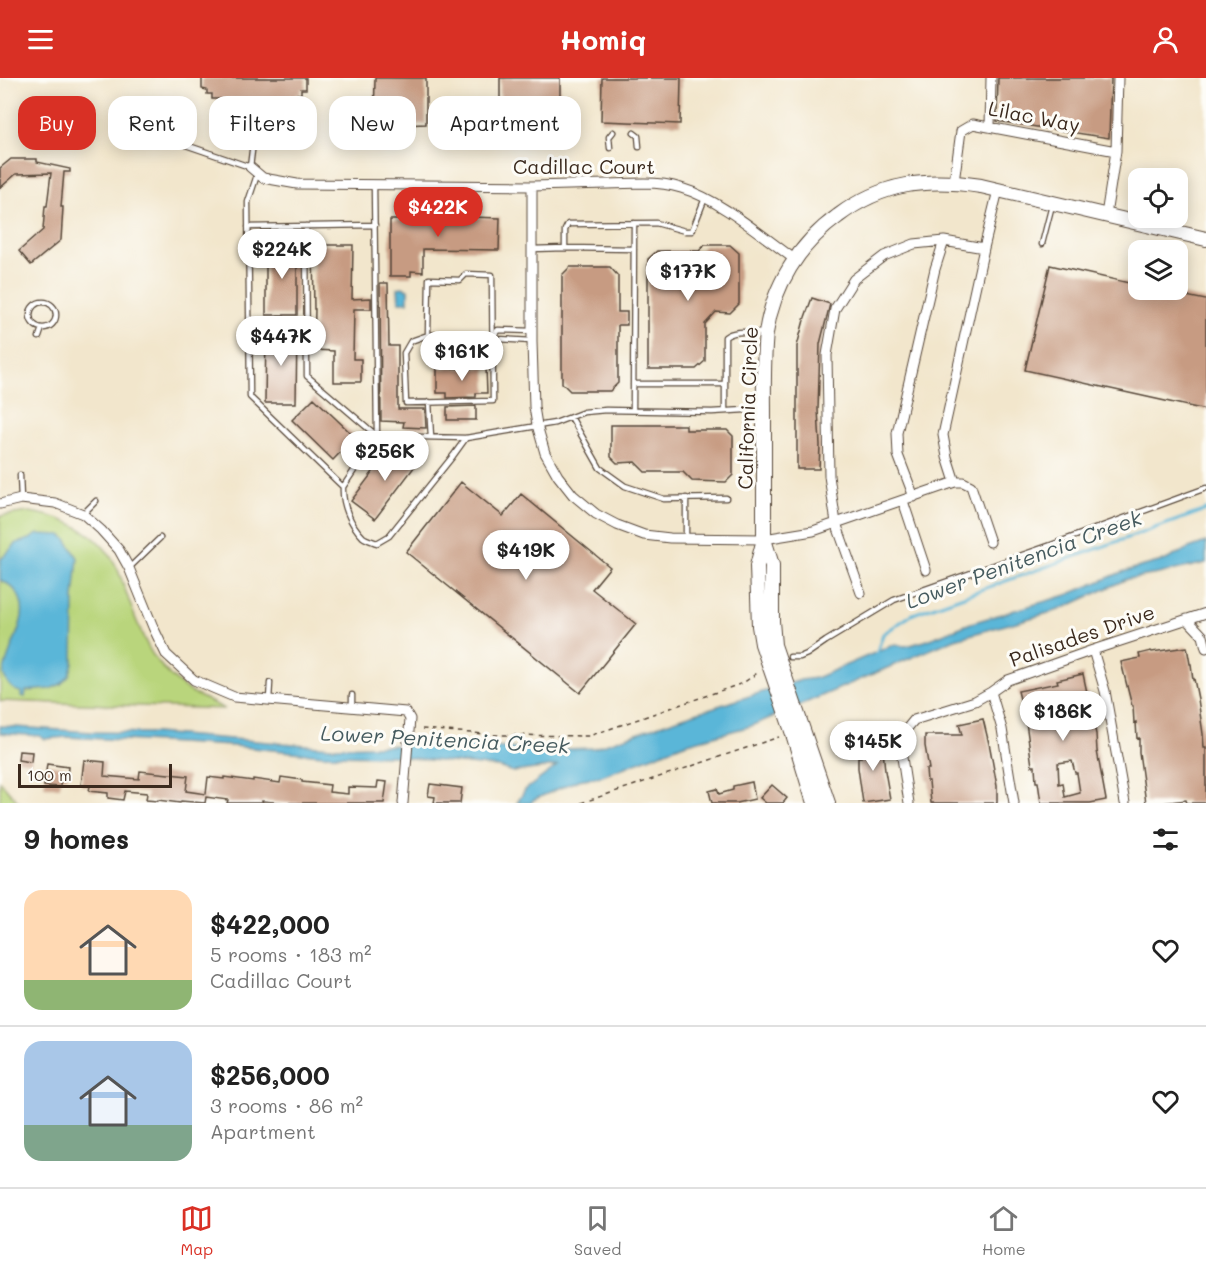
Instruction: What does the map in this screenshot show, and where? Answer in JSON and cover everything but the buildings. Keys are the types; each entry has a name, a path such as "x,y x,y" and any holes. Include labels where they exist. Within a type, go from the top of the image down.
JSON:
{"street":[{"path":"990,127 991,78"},
{"path":"1106,215 1116,152 1118,78"},
{"name":"Lilac Way","path":"954,182 961,131 973,124 1116,152"},
{"path":"250,167 257,175"},
{"name":"Cadillac Court","path":"257,175 262,178 297,184 532,186 661,184 679,187 720,206 794,259"},
{"name":"California Circle","path":"796,731 777,664 772,621 772,566 764,539 766,333 775,298 794,259 828,223 850,206 874,194 900,186 926,182 954,182 998,190 1206,239"},
{"path":"532,186 532,342 534,407 537,425 545,453 558,476 573,495 596,514 644,535 764,539 813,531 955,482 963,482 971,486 990,542"},
{"path":"955,482 947,458 943,435 998,190"},
{"path":"861,594 836,523 829,476 827,355 836,309 854,279 884,255 914,244 944,241 984,248"},
{"path":"914,497 898,455 897,433 935,269 944,241"},
{"path":"0,504 21,499 55,503 83,514 101,530 118,549 129,568 166,654 194,680 234,697 406,712 410,719 403,803"},
{"path":"903,501 926,570"},
{"name":"Palisades Drive","path":"909,803 901,751 905,731 914,720 975,701 1008,680 1206,613"},
{"path":"1187,619 1203,636 1206,648"},
{"path":"1093,650 1105,691 1125,803"},
{"path":"991,692 1002,729 1014,803"},
{"path":"796,731 814,803"},
{"path":"796,731 828,803"}],"lane":[{"path":"610,148 609,137 613,132"},
{"path":"634,133 639,136 639,147"},
{"path":"197,148 250,167 252,150"},
{"path":"257,175 248,202 250,397 343,487"},
{"path":"374,184 377,436 343,487 343,498 351,522 365,538 377,543 389,536 466,438"},
{"path":"565,248 567,224 656,223 692,231 705,198"},
{"path":"1042,244 1053,203"},
{"path":"633,410 634,224"},
{"path":"248,227 375,225"},
{"path":"306,226 307,376 377,436 466,438 555,423 584,412 606,410 764,409"},
{"path":"532,249 634,249"},
{"path":"428,335 429,279 460,280 466,274 492,275 494,336 493,401 406,403 404,353 411,341 428,335 494,336 498,339 532,342"},
{"path":"44,302 53,306 56,316 51,325 42,328 33,323 30,314 35,305 44,302"},
{"path":"39,337 42,328"},
{"path":"494,336 498,330 532,331"},
{"path":"725,411 725,337 735,332 766,333"},
{"path":"633,384 725,384"},
{"path":"429,402 431,437"},
{"path":"571,417 600,468 625,486 664,499 726,498"},
{"path":"20,476 21,499"},
{"path":"777,664 807,654 894,600 1206,488"},
{"path":"686,498 686,537"},
{"path":"83,514 96,501"},
{"path":"129,568 160,538"},
{"path":"269,700 270,683"},
{"path":"352,695 352,707"}],"path":[{"path":"422,729 496,735 589,736 743,683 777,664"},
{"path":"581,803 796,731"}],"green space":[{"path":"30,512 70,523 82,529 103,546 118,570 142,633 155,658 170,676 184,687 225,709 0,701 0,516"},
{"path":"0,781 19,803 0,803"}],"water":[{"path":"398,288 408,289 408,302 399,302"},
{"path":"38,534 61,535 78,558 74,598 73,663 69,676 61,684 50,689 26,691 25,697 10,686 3,674 20,625 22,608 19,596 11,586 0,580 0,560 17,543"},
{"path":"1206,542 1206,563 1127,579 1059,610 955,639 751,726 684,744 602,776 578,780 533,800 531,803 517,803 525,790 557,766 513,772 498,767 392,756 323,755 233,746 67,737 44,739 40,736 0,733 0,726 92,732 155,733 332,747 447,744 534,750 594,748 683,717 801,680 816,678 893,645 906,646 925,641 971,623 1067,595 1122,572 1166,560"}],"waterway":[{"name":"Lower Penitencia Creek","path":"876,656 883,634 913,614 1206,510"}]}
